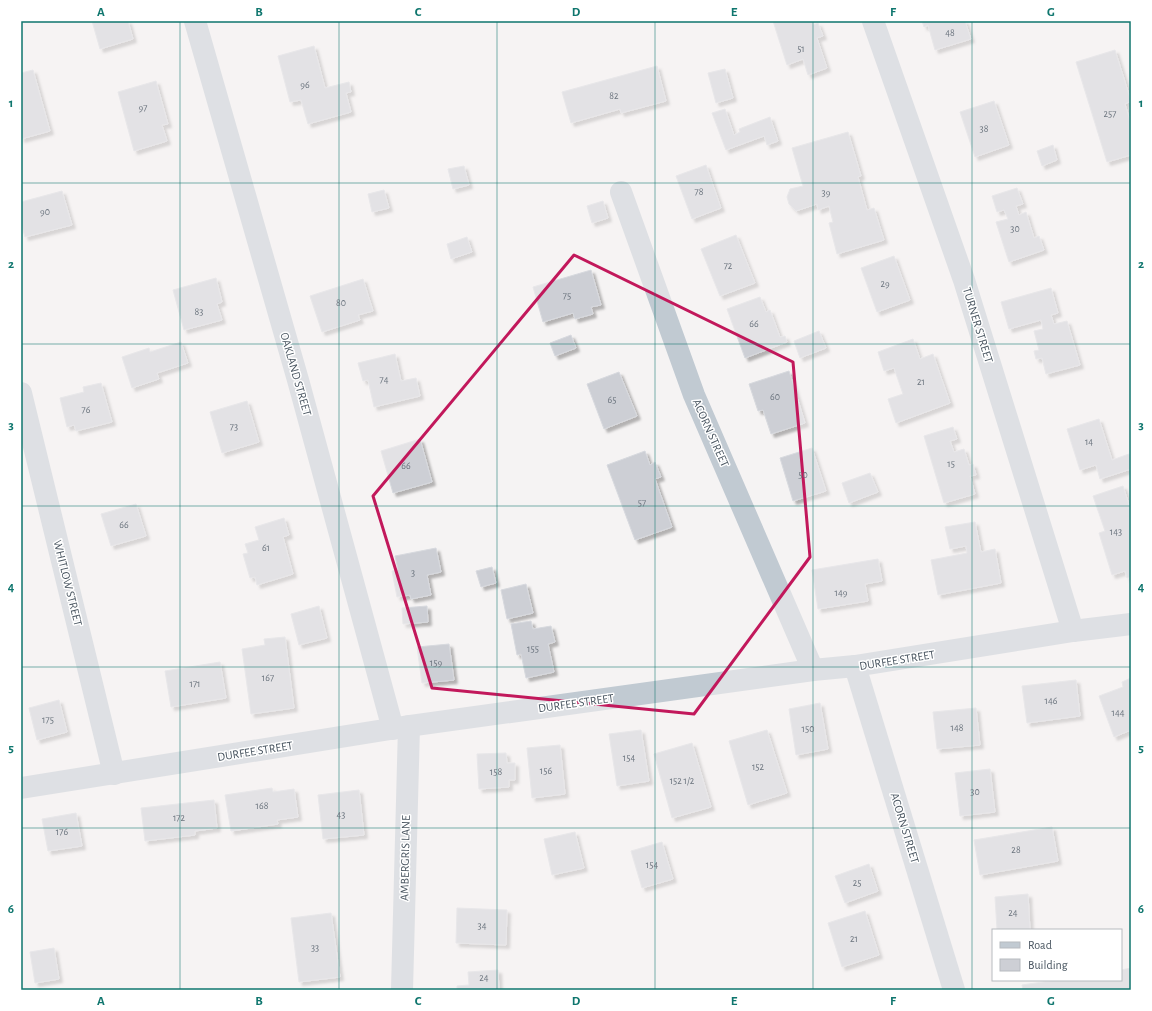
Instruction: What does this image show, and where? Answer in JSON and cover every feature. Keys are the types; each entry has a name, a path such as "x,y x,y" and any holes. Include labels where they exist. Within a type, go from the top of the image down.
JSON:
{"street":[{"name":"TURNER STREET","path":"873,21 964,280 1073,631"},
{"name":"OAKLAND STREET","path":"197,22 298,380 401,728"},
{"name":"ACORN STREET","path":"621,192 694,395 814,670"},
{"name":"WHITLOW STREET","path":"21,393 114,774"},
{"name":"DURFEE STREET","path":"21,788 401,728 814,670 855,666 1073,631 1131,624"},
{"name":"ACORN STREET","path":"855,666 954,990"},
{"name":"AMBERGRIS LANE","path":"401,728 402,990"}],"highlighted area":[{"path":"574,255 793,362 810,557 694,714 432,688 373,496"}],"building":[{"path":"92,21 128,21 133,39 100,49"},
{"path":"773,21 812,21 813,25 818,23 823,36 817,38 827,68 808,75 803,59 787,65"},
{"path":"922,21 965,21 971,39 935,50 928,25 924,27"},
{"path":"314,46 325,88 349,82 351,92 346,93 351,112 308,124 301,100 290,102 278,56"},
{"path":"1115,50 1131,101 1125,104 1131,124 1131,155 1107,162 1076,62"},
{"path":"657,66 666,101 621,113 620,109 571,123 562,92"},
{"path":"725,69 733,98 716,103 708,73"},
{"path":"33,70 50,131 21,139 21,73"},
{"path":"156,81 168,124 162,125 167,141 134,151 118,92"},
{"path":"994,101 1009,145 975,157 960,112"},
{"path":"725,109 734,135 740,132 739,129 770,117 778,141 767,145 764,136 726,150 712,113"},
{"path":"848,132 861,176 858,177 867,210 874,208 884,240 837,254 829,223 833,222 829,206 818,210 817,204 796,211 789,204 787,197 790,189 803,186 792,148"},
{"path":"1053,145 1057,160 1042,166 1037,151"},
{"path":"706,165 721,208 692,219 676,176"},
{"path":"464,166 469,185 453,189 448,169"},
{"path":"1017,188 1023,204 1016,206 1019,215 1026,212 1034,238 1039,236 1044,250 1009,262 996,222 1008,219 1004,210 997,212 992,196"},
{"path":"384,190 389,208 372,212 368,194"},
{"path":"62,191 72,225 25,237 21,223 21,202"},
{"path":"603,201 608,218 592,223 587,206"},
{"path":"736,235 755,283 720,296 701,249"},
{"path":"467,237 472,252 451,259 447,244"},
{"path":"894,256 910,300 877,312 861,268"},
{"path":"591,270 601,305 591,307 593,314 575,319 573,313 543,322 533,287"},
{"path":"216,278 222,302 217,304 222,320 184,330 173,290"},
{"path":"363,279 373,311 358,315 360,320 322,332 310,296"},
{"path":"1051,288 1058,313 1051,315 1054,324 1067,321 1080,365 1046,374 1042,358 1036,359 1034,351 1039,350 1034,331 1043,329 1041,320 1009,329 1001,302"},
{"path":"760,297 766,312 770,310 780,337 785,336 787,342 745,358 727,309"},
{"path":"819,331 826,348 800,358 794,341"},
{"path":"571,335 576,348 555,356 550,343"},
{"path":"913,339 920,359 933,354 950,403 896,423 888,399 903,394 894,368 884,371 878,352"},
{"path":"181,342 188,363 157,373 159,379 132,388 122,357 149,348 150,352"},
{"path":"395,354 401,381 416,378 420,396 374,407 368,380 363,381 358,363"},
{"path":"789,371 805,423 771,434 763,410 758,411 749,384"},
{"path":"619,372 637,416 604,429 587,384"},
{"path":"101,383 112,422 76,431 74,425 67,427 60,398 84,392 83,387"},
{"path":"247,401 259,442 222,453 210,412"},
{"path":"1099,419 1112,460 1129,454 1131,459 1131,469 1100,479 1096,465 1080,470 1067,429"},
{"path":"953,427 957,439 950,441 954,452 964,449 969,465 973,464 976,475 970,476 975,494 944,503 924,436"},
{"path":"420,439 432,482 393,493 381,451"},
{"path":"812,448 826,491 793,501 780,458"},
{"path":"645,451 650,465 655,462 661,477 655,479 672,527 635,540 607,465"},
{"path":"870,473 878,492 849,503 842,483"},
{"path":"1123,486 1131,511 1131,577 1127,578 1125,571 1112,575 1099,533 1105,531 1093,496"},
{"path":"136,504 146,536 111,546 101,514"},
{"path":"284,518 289,535 283,537 293,574 257,585 255,577 250,578 243,554 248,553 245,544 259,540 255,527"},
{"path":"975,522 981,552 995,549 1001,583 938,595 931,560 967,553 966,546 950,549 945,527"},
{"path":"436,548 441,572 427,575 431,595 411,599 410,595 397,597 392,571 398,570 395,556"},
{"path":"878,559 882,581 865,584 868,601 818,609 812,570"},
{"path":"492,567 496,583 481,587 476,571"},
{"path":"526,584 533,613 507,619 501,590"},
{"path":"319,606 327,638 299,645 291,614"},
{"path":"427,606 428,622 403,624 402,608"},
{"path":"531,621 533,629 551,626 555,642 548,644 554,672 526,678 521,654 517,655 511,624"},
{"path":"285,637 294,708 251,714 242,649 265,645 264,639"},
{"path":"449,644 454,680 422,683 417,647"},
{"path":"220,662 226,698 171,707 165,671"},
{"path":"1131,678 1131,730 1114,737 1099,696 1123,687 1122,682"},
{"path":"1076,680 1080,716 1027,723 1022,686"},
{"path":"59,700 67,732 37,740 29,708"},
{"path":"820,703 828,749 796,755 789,709"},
{"path":"976,708 980,745 937,749 933,712"},
{"path":"641,730 649,781 617,786 609,734"},
{"path":"767,730 787,793 748,805 729,741"},
{"path":"692,743 711,807 672,818 654,754"},
{"path":"560,745 565,794 532,798 527,748"},
{"path":"506,753 507,763 515,763 515,780 509,780 509,787 479,789 477,754"},
{"path":"990,769 995,812 960,816 955,773"},
{"path":"272,788 273,792 294,789 298,817 277,820 278,824 231,831 225,795"},
{"path":"359,790 364,835 323,839 318,795"},
{"path":"214,800 217,828 195,831 195,835 145,841 141,808"},
{"path":"76,813 82,846 48,851 42,819"},
{"path":"1052,827 1058,861 980,875 974,840"},
{"path":"575,832 584,868 552,875 544,839"},
{"path":"662,842 673,879 642,888 631,851"},
{"path":"869,864 878,891 845,903 835,876"},
{"path":"1028,894 1030,929 997,929 995,897"},
{"path":"457,908 507,910 506,945 456,943"},
{"path":"865,911 879,955 842,967 828,923"},
{"path":"331,913 340,977 299,982 291,918"},
{"path":"54,948 59,979 35,983 30,952"},
{"path":"1131,968 1131,990 1023,990 1022,985 1049,981 1122,981 1122,970"},
{"path":"498,970 499,990 457,990 457,986 469,985 468,972"}]}
